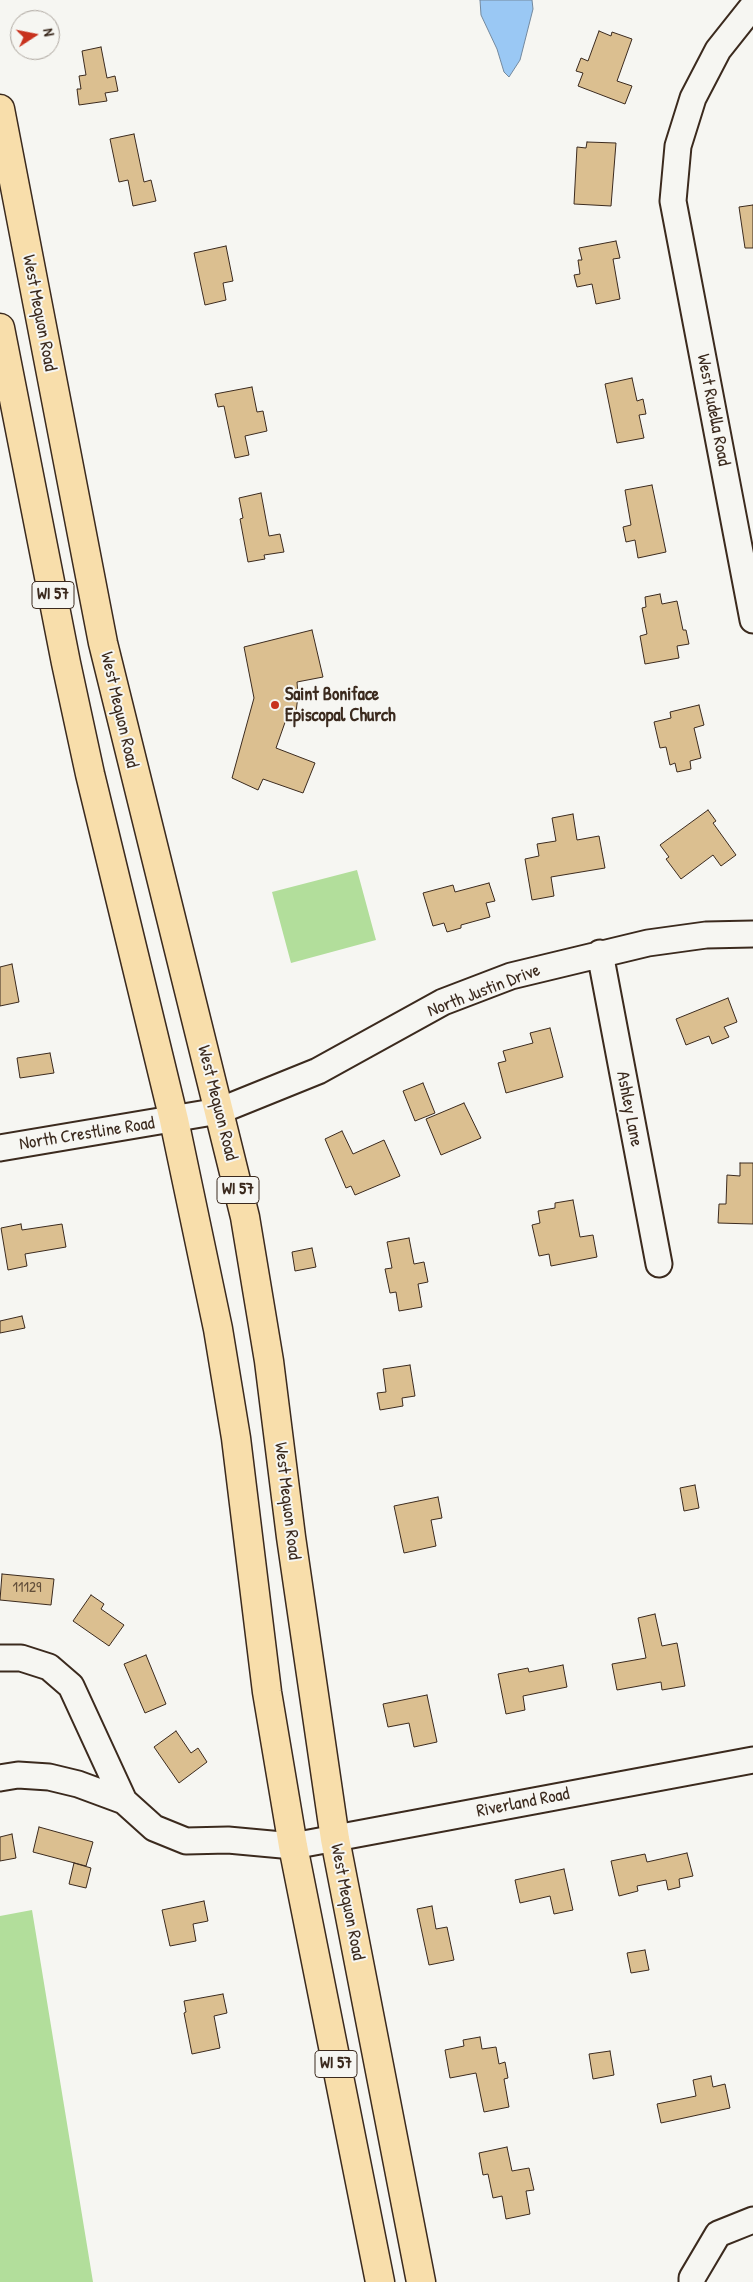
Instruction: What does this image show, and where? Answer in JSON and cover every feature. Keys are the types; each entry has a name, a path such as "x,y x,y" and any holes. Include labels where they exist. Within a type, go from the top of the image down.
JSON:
{"main road":[{"name":"West Mequon Road","path":"1,116 103,643 245,1217 269,1361 291,1537 334,1839 421,2282"},
{"name":"WI 57","path":"0,328 86,756 196,1216 236,1438 267,1692 292,1846 380,2282"}],"street":[{"name":"West Rudella Road","path":"753,6 718,50 693,98 678,146 673,201 753,620"},
{"name":"North Justin Drive","path":"174,1120 219,1111 318,1072 443,1002 511,976 600,953 648,943 706,935 753,934"},
{"name":"Ashley Lane","path":"600,953 659,1264"},
{"name":"North Crestline Road","path":"0,1148 174,1120"},
{"path":"0,1658 22,1658 49,1667 71,1686 124,1801"},
{"name":"Riverland Road","path":"124,1801 154,1828 186,1841 228,1840 292,1846 753,1760"},
{"path":"0,1778 18,1775 49,1777 78,1784 124,1801"},
{"path":"692,2282 692,2278 718,2234 753,2220"}],"green space":[{"path":"357,870 376,940 291,963 272,892"},
{"path":"32,1910 93,2282 0,2282 0,1916"}],"water":[{"path":"480,0 532,0 533,9 520,60 509,77 504,72 497,49 481,15"}],"building":[{"path":"599,31 611,36 612,32 632,39 617,81 632,86 625,104 578,86 583,73 576,71 581,58 588,61"},
{"path":"101,47 107,78 115,76 118,91 105,93 107,101 79,105 77,89 81,89 79,76 86,75 82,51"},
{"path":"134,134 144,182 151,180 156,201 133,206 128,180 119,182 110,139"},
{"path":"587,142 616,143 611,206 574,204 577,147 586,148"},
{"path":"753,205 753,248 745,248 739,207"},
{"path":"616,241 620,258 613,259 620,299 596,304 592,284 577,287 574,275 580,274 578,260 582,260 579,248"},
{"path":"226,246 233,281 223,283 226,300 205,305 194,253"},
{"path":"632,378 637,401 643,399 646,414 639,415 644,438 617,443 605,384"},
{"path":"252,387 257,412 263,411 267,431 245,436 249,455 235,458 224,406 218,407 215,394"},
{"path":"652,485 666,552 638,558 635,540 626,542 623,527 631,525 625,490"},
{"path":"261,493 269,536 280,534 284,552 264,555 265,559 248,562 240,519 243,518 239,498"},
{"path":"660,594 662,604 677,601 683,630 686,630 689,644 677,646 679,658 645,664 640,636 647,634 642,608 646,607 645,597"},
{"name":"Saint Boniface Episcopal Church","path":"312,630 323,677 297,682 296,712 289,711 276,748 315,763 303,793 263,779 258,790 232,778 254,698 244,647"},
{"path":"699,705 704,725 694,728 701,758 690,761 691,769 677,772 675,763 670,765 666,747 660,748 654,722 671,718 670,712"},
{"path":"708,810 716,821 713,823 736,855 721,866 713,855 681,879 666,859 669,857 660,845"},
{"path":"573,814 577,840 599,836 605,868 551,877 554,896 532,900 525,859 539,856 537,844 556,841 552,818"},
{"path":"489,883 495,901 486,903 490,917 461,925 461,928 447,932 444,923 433,926 423,893 453,885 455,892"},
{"path":"12,964 19,1002 0,1006 0,967"},
{"path":"728,998 737,1022 724,1027 729,1037 712,1044 709,1036 686,1045 676,1019"},
{"path":"550,1028 563,1077 506,1093 498,1063 506,1061 503,1051 533,1043 530,1033"},
{"path":"50,1053 54,1073 20,1078 17,1058"},
{"path":"423,1083 435,1113 415,1121 403,1091"},
{"path":"464,1103 481,1138 441,1155 426,1119"},
{"path":"342,1131 353,1154 384,1140 400,1176 355,1195 351,1186 346,1188 325,1139"},
{"path":"740,1163 753,1163 753,1224 718,1223 719,1204 726,1204 727,1175 740,1176"},
{"path":"573,1200 580,1237 593,1235 597,1257 551,1266 549,1254 539,1256 532,1225 540,1223 538,1211 555,1208 555,1203"},
{"path":"21,1224 22,1230 62,1224 66,1247 25,1254 27,1266 8,1270 1,1228"},
{"path":"409,1238 414,1264 424,1262 428,1282 418,1284 422,1307 399,1311 396,1292 390,1293 385,1269 392,1268 387,1242"},
{"path":"312,1248 316,1267 295,1271 292,1252"},
{"path":"22,1316 25,1328 0,1333 0,1321"},
{"path":"410,1365 415,1396 402,1398 403,1406 380,1410 377,1393 386,1392 383,1369"},
{"path":"695,1485 699,1508 684,1511 680,1488"},
{"path":"438,1497 442,1518 431,1520 436,1546 404,1553 394,1506"},
{"path":"2,1574 54,1579 51,1605 0,1600"},
{"path":"91,1595 104,1604 101,1609 124,1625 109,1646 73,1621"},
{"path":"655,1614 662,1646 677,1643 685,1686 662,1690 661,1682 617,1690 612,1664 646,1658 638,1618"},
{"path":"146,1655 166,1704 145,1713 124,1664"},
{"path":"563,1665 567,1687 523,1696 525,1710 506,1714 498,1674 528,1668 529,1672"},
{"path":"427,1695 437,1742 414,1747 409,1723 388,1727 383,1704"},
{"path":"176,1731 191,1753 198,1748 207,1762 179,1783 154,1747"},
{"path":"39,1827 93,1842 86,1866 33,1852"},
{"path":"12,1834 16,1858 0,1861 0,1837"},
{"path":"687,1853 693,1876 679,1879 680,1887 668,1890 666,1880 637,1886 638,1891 619,1896 611,1861 645,1854 647,1862"},
{"path":"74,1863 91,1868 86,1888 69,1884"},
{"path":"564,1869 573,1910 554,1914 550,1896 520,1903 515,1880"},
{"path":"204,1901 208,1921 193,1924 196,1941 170,1946 162,1910"},
{"path":"432,1906 436,1929 447,1927 454,1960 429,1965 417,1909"},
{"path":"645,1950 649,1970 631,1973 627,1953"},
{"path":"223,1994 227,2013 214,2016 220,2048 192,2054 184,2013 186,2012 184,2001"},
{"path":"480,2037 482,2049 496,2047 499,2064 505,2062 508,2078 504,2079 509,2107 484,2112 476,2073 450,2078 445,2050 464,2046 463,2040"},
{"path":"610,2051 614,2075 593,2079 589,2054"},
{"path":"711,2076 713,2087 725,2084 730,2108 661,2123 657,2104 696,2096 693,2080"},
{"path":"507,2147 512,2171 529,2168 534,2190 526,2191 530,2214 506,2219 502,2196 493,2198 488,2174 483,2175 479,2153"}],"place":[{"name":"Saint Boniface Episcopal Church","path":"275,705"}]}
